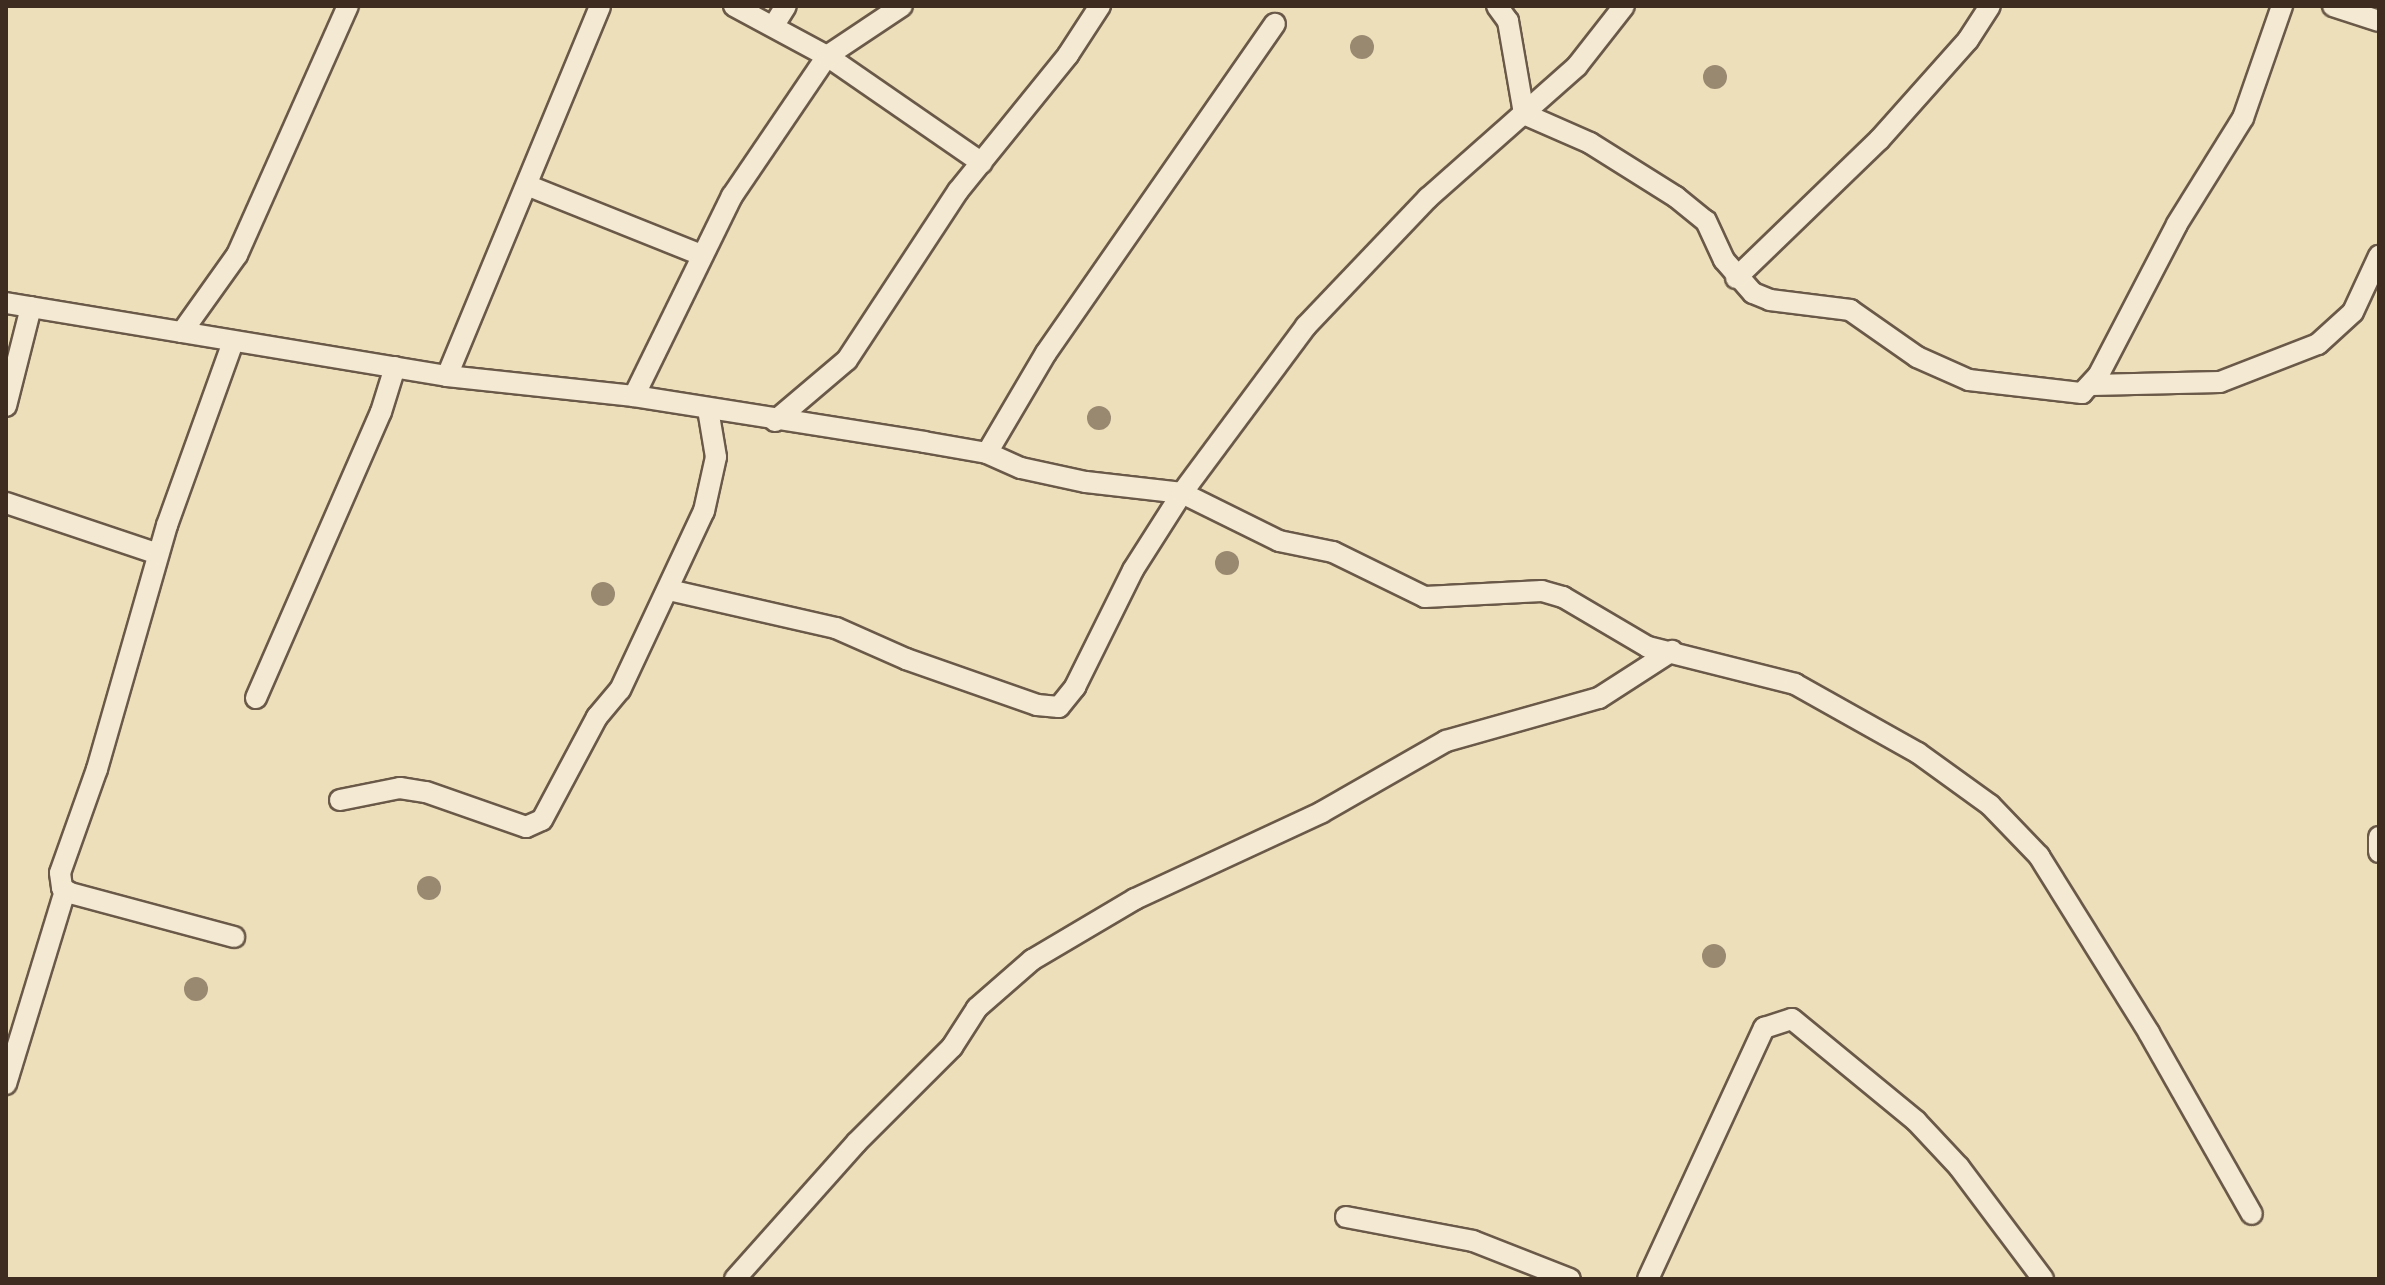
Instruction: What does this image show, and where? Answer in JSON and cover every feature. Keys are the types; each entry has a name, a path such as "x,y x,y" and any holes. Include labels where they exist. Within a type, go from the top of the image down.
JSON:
{"street":[{"path":"182,332 237,255 348,6"},
{"path":"447,376 529,186 600,6"},
{"path":"734,6 827,56 982,163"},
{"path":"774,25 786,6"},
{"path":"634,396 699,254 732,196 827,56 902,6"},
{"path":"775,421 847,360 982,163 1068,55 1100,6"},
{"path":"1497,6 1508,21 1524,114"},
{"path":"669,590 836,628 906,659 1037,705 1059,707 1075,687 1133,570 1182,493 1315,316 1428,198 1577,66 1624,6"},
{"path":"1736,278 1879,140 1968,40 1990,6"},
{"path":"2092,385 2177,224 2243,118 2282,6"},
{"path":"2333,6 2379,21"},
{"path":"987,453 1046,353 1275,24"},
{"path":"1524,114 1590,143 1676,197 1706,221 1736,278 1770,300 1850,310 1917,357 1969,380 2076,394 2092,385 2220,382 2318,344 2353,312 2379,256"},
{"path":"529,186 699,254"},
{"path":"6,303 447,376 634,396 987,453 1021,468 1086,482 1182,493 1279,541 1333,552 1425,597 1542,591 1563,597 1621,635 1795,684 1866,721 1990,805 2039,856 2081,919 2252,1214"},
{"path":"6,406 31,307"},
{"path":"233,342 158,554 97,769 63,859 60,884 65,891 234,937"},
{"path":"256,698 381,412 395,367"},
{"path":"340,800 400,788 534,826 597,717 620,690 669,590 714,481 715,428 708,409"},
{"path":"6,503 158,554"},
{"path":"735,1279 856,1143 952,1047 985,1000 1032,960 1135,899 1322,812 1446,741 1599,698 1672,651"},
{"path":"2379,837 2379,852"},
{"path":"6,1084 65,891"},
{"path":"1648,1279 1764,1028 1792,1019 1916,1121 1959,1167 2043,1279"},
{"path":"1346,1217 1473,1241 1570,1279"}],"building":[{"path":"1362,35 1373,42 1374,47 1367,58 1362,59 1351,52 1350,47 1357,36"},
{"path":"1715,65 1726,72 1727,77 1720,88 1715,89 1704,82 1703,77 1710,66"},
{"path":"1099,406 1110,413 1111,418 1104,429 1099,430 1088,423 1087,418 1094,407"},
{"path":"1227,551 1238,558 1239,563 1232,574 1227,575 1216,568 1215,563 1222,552"},
{"path":"603,582 614,589 615,594 608,605 603,606 592,599 591,594 598,583"},
{"path":"429,876 440,883 441,888 434,899 429,900 418,893 417,888 424,877"},
{"path":"1714,944 1725,951 1726,956 1719,967 1714,968 1703,961 1702,956 1709,945"},
{"path":"196,977 207,984 208,989 201,1000 196,1001 185,994 184,989 191,978"}]}
